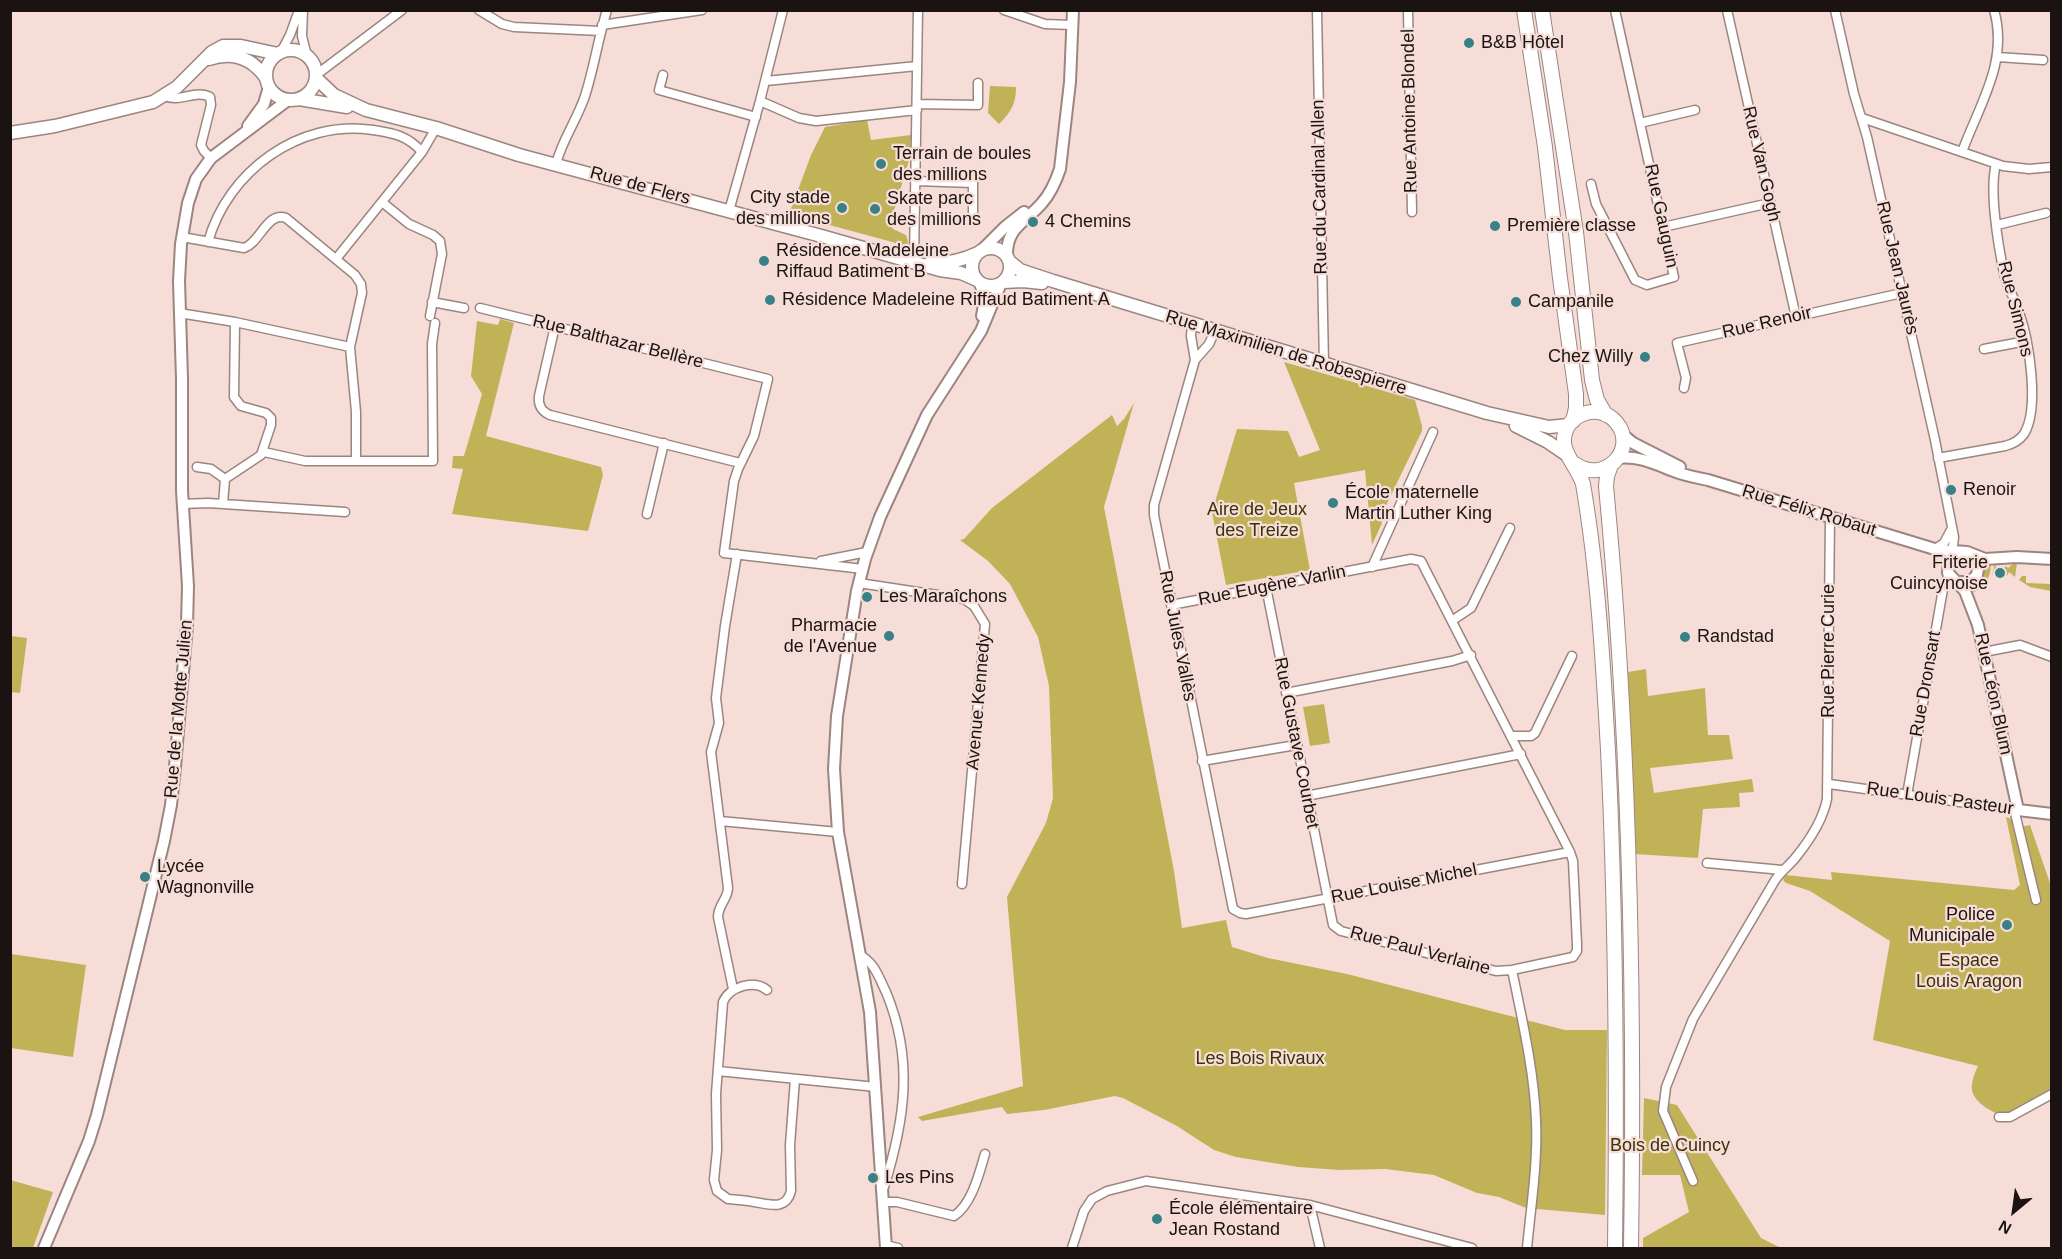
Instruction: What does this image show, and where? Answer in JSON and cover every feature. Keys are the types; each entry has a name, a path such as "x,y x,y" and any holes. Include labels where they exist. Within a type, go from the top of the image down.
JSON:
{"highway":[{"path":"1524,10 1545,147 1576,394 1576,408 1564,440 1584,489 1599,614 1610,786 1617,1035 1615,1248"},
{"path":"1542,10 1576,232 1592,380 1598,400 1606,415 1616,423 1622,434 1623,446 1607,476 1606,486 1619,626 1631,926 1634,1052 1631,1248"},
{"path":"1571,423 1581,415 1590,412 1606,415"},
{"path":"1571,459 1583,469 1593,471 1602,470 1615,462"}],"main road":[{"path":"10,133 39,129 147,104 165,96 215,50 228,46 279,53 295,50 307,56 314,65 316,77 311,90 293,99 276,95 253,63 236,56 217,57 203,63"},
{"path":"268,82 268,64 279,53"},
{"name":"Rue de Flers","path":"316,77 334,95 366,110"},
{"name":"Rue de Flers","path":"293,99 366,110 436,128 519,155 914,261 940,270 963,274 978,281"},
{"path":"996,248 1008,259 1009,272 1002,282 990,286 978,281 972,268 973,260 980,251 996,248"},
{"name":"Rue de Flers","path":"914,261 942,263 962,260 980,251"},
{"name":"Rue Maximilien de Robespierre","path":"1008,259 1020,270 1084,291 1488,413 1550,427 1571,423"},
{"name":"Rue Maximilien de Robespierre","path":"1002,282 1031,281 1084,291"},
{"name":"Rue Maximilien de Robespierre","path":"1488,413 1533,434 1571,459"}],"street":[{"path":"279,53 301,10"},
{"path":"301,10 307,56"},
{"path":"316,77 402,10"},
{"path":"479,10 502,24 514,27 602,28 702,10"},
{"path":"556,164 560,150 585,97 607,10"},
{"path":"729,211 766,81 783,10"},
{"path":"914,261 918,10"},
{"path":"1004,10 1040,23 1072,25"},
{"path":"1008,259 1010,235 1045,200 1060,169 1070,82 1073,10"},
{"name":"Rue du Cardinal Allen","path":"1317,10 1324,364"},
{"name":"Rue Antoine Blondel","path":"1408,10 1412,212"},
{"name":"Rue Gauguin","path":"1591,184 1596,204 1632,277 1641,284 1647,285 1674,277 1615,10"},
{"name":"Rue Van Gogh","path":"1727,10 1796,317"},
{"name":"Rue Jean Jaurès","path":"1835,10 1902,293 1952,526 1957,561"},
{"path":"1962,152 1990,86 1997,57 1998,32 1994,10"},
{"path":"980,251 1035,202 1051,176 1058,146 1066,55 1072,25"},
{"path":"1997,57 2043,60"},
{"path":"766,81 917,66"},
{"path":"663,75 659,90 756,117"},
{"name":"Rue de la Motte Julien","path":"240,135 259,111 268,82"},
{"path":"760,101 799,118 816,121 917,107 978,105 978,83"},
{"path":"165,96 176,99 200,94 210,97 211,105 201,145 211,158"},
{"name":"Rue de la Motte Julien","path":"44,1248 89,1141 97,1115 169,818 187,625 187,579 182,504 179,269 182,237 193,185 211,158 293,99"},
{"path":"1640,123 1695,110"},
{"path":"1862,118 1996,164 2022,169 2052,167"},
{"path":"336,259 422,153 436,128"},
{"path":"208,242 221,210 243,178 268,157 298,140 333,131 369,130 405,137 422,153"},
{"name":"Rue Simons","path":"1938,458 2015,443 2024,434 2031,411 2026,341 2019,312 2004,276 1992,185 1996,164"},
{"path":"915,181 973,183 973,217"},
{"path":"264,452 305,461 433,461 432,302 441,254 440,241 433,235 409,224 382,202"},
{"path":"1663,227 1770,202"},
{"path":"1997,225 2046,213"},
{"path":"182,237 247,248 273,218 279,216 286,218 355,275 362,289 350,347 355,403 356,461"},
{"path":"968,350 984,308 984,296 978,281"},
{"path":"898,1248 886,1247 870,1012 838,832 834,769 836,726 859,583 867,552 887,498 920,428 984,323 1002,282"},
{"name":"Rue Renoir","path":"1684,388 1686,378 1677,343 1902,293"},
{"path":"432,302 464,308"},
{"name":"Rue Balthazar Bellère","path":"480,308 768,379 754,436 740,463"},
{"path":"179,313 235,322 350,347"},
{"path":"225,479 258,459 264,452 271,425 271,418 263,412 241,406 234,398 235,322"},
{"name":"Rue Jules Vallès","path":"1192,324 1191,336 1195,360 1153,511 1230,903 1237,912"},
{"path":"555,326 538,400 543,411 550,415 740,463 733,487 724,553 863,569"},
{"name":"Rue Jules Vallès","path":"1195,360 1209,344 1215,331"},
{"path":"1984,349 2026,341"},
{"name":"Rue Eugène Varlin","path":"1372,567 1433,432"},
{"name":"Rue Félix Robaut","path":"1622,434 1633,443 1708,480"},
{"path":"647,514 664,443"},
{"name":"Rue Félix Robaut","path":"1615,462 1627,457 1642,460 1909,543 1935,549 1957,561"},
{"path":"197,466 211,469 225,479"},
{"path":"223,504 225,479"},
{"path":"182,504 223,504 345,512"},
{"name":"Rue Pierre Curie","path":"1693,1181 1663,1111 1666,1087 1683,1040 1697,1011 1782,870 1798,855 1820,819 1826,804 1830,517"},
{"path":"1935,549 1944,543 1952,526"},
{"name":"Rue Jean Jaurès","path":"1952,526 1959,542 1957,561"},
{"path":"1452,620 1471,608 1510,528"},
{"name":"Rue Félix Robaut","path":"1909,543 1957,561"},
{"path":"812,562 867,552"},
{"path":"733,989 718,913 728,891 711,752 719,723 716,702 737,554"},
{"path":"1957,561 2017,557 2052,559"},
{"name":"Rue Eugène Varlin","path":"1172,605 1411,559 1421,561 1570,852"},
{"name":"Rue Léon Blum","path":"1957,561 1984,652 2016,809"},
{"name":"Rue Dronsart","path":"1907,795 1943,589 1957,561"},
{"name":"Avenue Kennedy","path":"859,583 964,599 978,610 985,624 962,884"},
{"name":"Rue Gustave Courbet","path":"1266,587 1327,898"},
{"path":"1984,652 2020,645 2052,657"},
{"path":"1286,693 1452,661 1471,655"},
{"path":"1511,736 1534,734 1572,656"},
{"path":"1202,761 1296,745"},
{"path":"1306,796 1521,754"},
{"name":"Rue Louis Pasteur","path":"1828,784 2052,814"},
{"path":"2016,809 2036,900"},
{"path":"720,820 838,832"},
{"name":"Rue Louise Michel","path":"1237,912 1246,914 1570,852"},
{"name":"Rue Paul Verlaine","path":"1327,898 1331,922 1341,931 1496,972 1512,970 1564,960 1575,954 1577,944 1573,861 1570,852"},
{"path":"1707,863 1782,870"},
{"path":"860,955 868,959 874,967 894,1013 904,1065 903,1103 883,1196"},
{"path":"1512,970 1536,1118 1527,1248"},
{"path":"767,990 759,985 733,989 727,993 723,1002 714,1180 719,1194 728,1199 774,1206 784,1203 790,1194 790,1145 795,1079"},
{"path":"718,1071 876,1087"},
{"path":"1999,1117 2010,1117 2052,1094"},
{"path":"883,1196 897,1202 954,1216 961,1210 973,1188 985,1154"},
{"path":"1072,1248 1084,1211 1092,1199 1107,1191 1142,1181 1310,1205 1472,1248"},
{"path":"1310,1205 1320,1248"}],"green space":[{"path":"990,86 1016,87 1012,107 999,124 988,113"},
{"path":"867,120 871,140 911,135 910,157 890,224 893,229 906,235 907,246 789,214 811,155 825,127"},
{"path":"500,319 514,323 486,436 601,467 603,475 588,531 452,514 463,469 452,468 453,456 464,456 482,394 471,376 477,321 498,325"},
{"name":"Aire de Jeux des Treize","path":"1284,362 1415,400 1422,431 1380,518 1382,523 1372,545 1365,470 1294,483 1310,570 1226,585 1212,512 1237,429 1288,431 1299,457 1320,450"},
{"name":"Les Bois Rivaux","path":"1134,403 1104,507 1174,871 1182,928 1226,920 1232,947 1268,958 1347,974 1565,1030 1607,1030 1605,1215 1526,1208 1499,1197 1477,1193 1434,1175 1385,1169 1340,1170 1298,1167 1236,1157 1214,1150 1177,1126 1115,1096 1044,1110 1007,1114 1002,1107 922,1121 918,1117 1023,1086 1007,897 1046,823 1053,798 1049,686 1038,637 1010,584 988,561 960,540 964,539 992,508 1112,415 1117,426"},
{"path":"2016,561 2015,577 2009,572 2007,576 2006,570 1994,570 1992,576 1995,562 2000,562 1995,566 1998,569 2000,566 2003,569"},
{"path":"1990,562 1989,577 1986,582 1975,592 1970,593 1968,589 1982,578 1986,564"},
{"path":"2022,576 2026,576 2026,583 2051,584 2051,591 2030,587 2019,580"},
{"path":"11,636 27,638 20,693 11,692"},
{"path":"1646,669 1648,696 1705,688 1708,735 1729,735 1733,759 1650,768 1654,793 1752,779 1754,792 1739,793 1740,807 1703,809 1698,858 1635,854 1628,672"},
{"path":"1324,704 1330,743 1310,746 1303,707"},
{"name":"Espace Louis Aragon","path":"2006,817 2014,820 2016,828 2030,825 2051,886 2051,1091 2006,1116 1985,1107 1976,1099 1972,1084 1978,1066 1873,1040 1890,941 1810,891 1783,880 1786,875 1832,880 1831,872 2014,890 2020,885"},
{"path":"11,954 86,965 73,1057 11,1048"},
{"name":"Bois de Cuincy","path":"1644,1098 1677,1105 1761,1238 1781,1248 1643,1248 1643,1238 1689,1212 1680,1175 1642,1175"},
{"path":"10,1180 53,1192 33,1248 11,1248"}],"place":[{"name":"B&B Hôtel","path":"1469,43"},
{"name":"Terrain de boules des millions","path":"881,164"},
{"name":"City stade des millions","path":"842,208"},
{"name":"Skate parc des millions","path":"875,209"},
{"name":"4 Chemins","path":"1033,222"},
{"name":"Première classe","path":"1495,226"},
{"name":"Résidence Madeleine Riffaud Batiment B","path":"764,261"},
{"name":"Résidence Madeleine Riffaud Batiment A","path":"770,300"},
{"name":"Campanile","path":"1516,302"},
{"name":"Chez Willy","path":"1645,357"},
{"name":"Renoir","path":"1951,490"},
{"name":"École maternelle Martin Luther King","path":"1333,503"},
{"name":"Friterie Cuincynoise","path":"2000,573"},
{"name":"Les Maraîchons","path":"867,597"},
{"name":"Pharmacie de l'Avenue","path":"889,636"},
{"name":"Randstad","path":"1685,637"},
{"name":"Lycée Wagnonville","path":"145,877"},
{"name":"Police Municipale","path":"2007,925"},
{"name":"Les Pins","path":"873,1178"},
{"name":"École élémentaire Jean Rostand","path":"1157,1219"}]}
